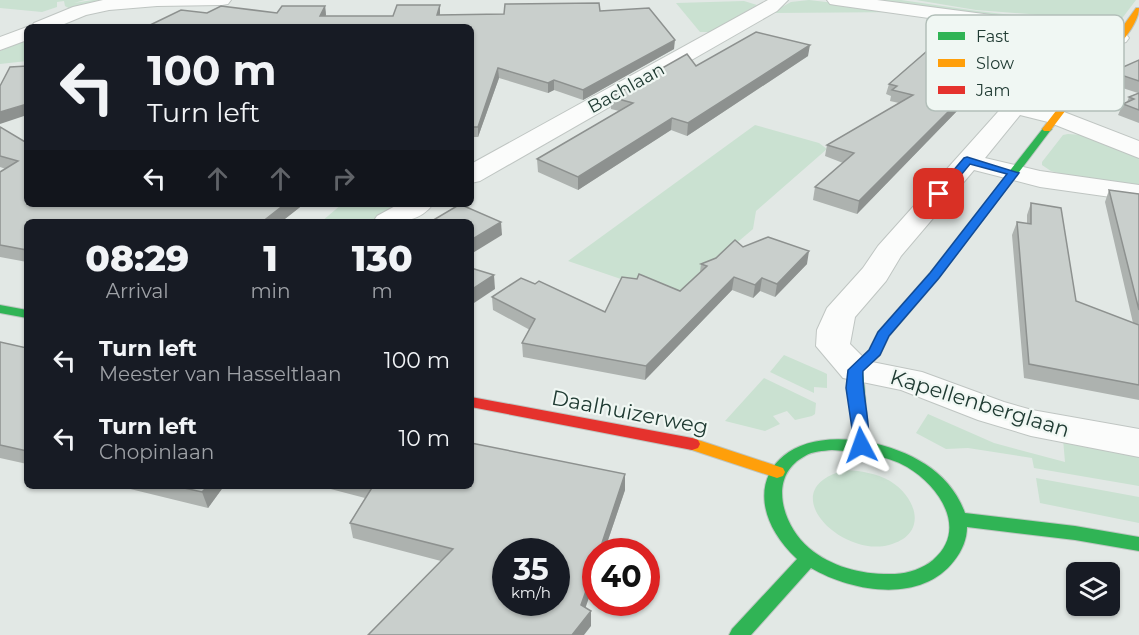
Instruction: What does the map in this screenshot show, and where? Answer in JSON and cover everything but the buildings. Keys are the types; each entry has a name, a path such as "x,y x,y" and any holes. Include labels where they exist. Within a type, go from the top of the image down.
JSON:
{"street":[{"path":"50,24 81,10 102,5 222,0"},
{"name":"Bachlaan","path":"474,173 780,0"},
{"path":"836,0 951,15"},
{"path":"1124,31 1139,10"},
{"path":"0,44 24,34"},
{"path":"856,370 833,346 834,330 840,315 875,274 889,252 967,160 1012,111"},
{"path":"1032,111 1056,117 1139,150"},
{"path":"861,445 861,429 854,388 856,370 875,352 883,335 934,276 1061,111"},
{"path":"967,160 1013,173 1139,194"},
{"path":"392,219 414,207"},
{"path":"0,309 24,313"},
{"name":"Kapellenberglaan","path":"856,370 909,380 991,411 1031,423 1139,443"},
{"name":"Daalhuizerweg","path":"474,403 700,446 777,472"},
{"path":"832,444 861,445 899,456 933,478 949,498 958,519 956,544 947,559 935,572 917,581 886,583 834,572 809,558 789,539 771,503 777,472 795,454 832,444"},
{"path":"958,519 1075,533 1139,544"},
{"path":"739,635 809,558"}],"green space":[{"path":"0,0 85,0 74,3 93,0 130,0 70,9 65,6 64,1 57,2 57,7 42,12 0,8"},
{"path":"809,0 912,12 771,13 791,2"},
{"path":"856,0 901,0 1012,15 977,15"},
{"path":"916,0 1136,0 1124,16 1037,15 976,10"},
{"path":"744,1 757,5 710,32 700,32 676,3"},
{"path":"24,41 24,61 0,64 0,51"},
{"path":"755,125 819,143 827,149 756,211 753,229 678,293 662,293 568,261"},
{"path":"1063,135 1082,135 1139,155 1139,188 1067,177 1042,165"},
{"path":"338,207 398,207 376,219 324,219"},
{"path":"784,355 827,374 827,388 814,387 814,393 770,372"},
{"path":"764,378 816,403 815,414 795,420 787,411 773,416 780,424 765,431 725,421"},
{"path":"928,414 994,443 1065,462 1063,439 1139,454 1139,486 1034,468 1032,458 968,448 946,449 916,433"},
{"path":"846,470 879,476 900,488 912,506 915,516 910,533 889,545 870,546 851,541 834,532 821,519 814,505 814,491 824,479"},
{"path":"1036,478 1139,497 1139,523 1040,503"}],"traffic: fast":[{"path":"861,445 856,370 875,352 883,335 934,276 1047,129"},
{"path":"0,309 24,313"},
{"path":"832,444 868,448 902,458 929,474 939,485 955,510 958,530 951,552 935,569 925,575 902,581 863,580 826,568 792,543 777,517 773,489 777,475 785,463 797,453 809,448 832,444"},
{"path":"958,519 1075,533 1139,544"},
{"path":"739,635 809,558"}],"traffic: slow":[{"path":"1124,31 1139,10"},
{"path":"1047,129 1061,111"},
{"path":"692,444 777,472"}],"traffic: jam":[{"path":"474,403 692,444"}],"route":[{"path":"861,445 861,429 854,388 856,370 875,352 883,335 934,276 1013,173 967,160 939,194"}]}
